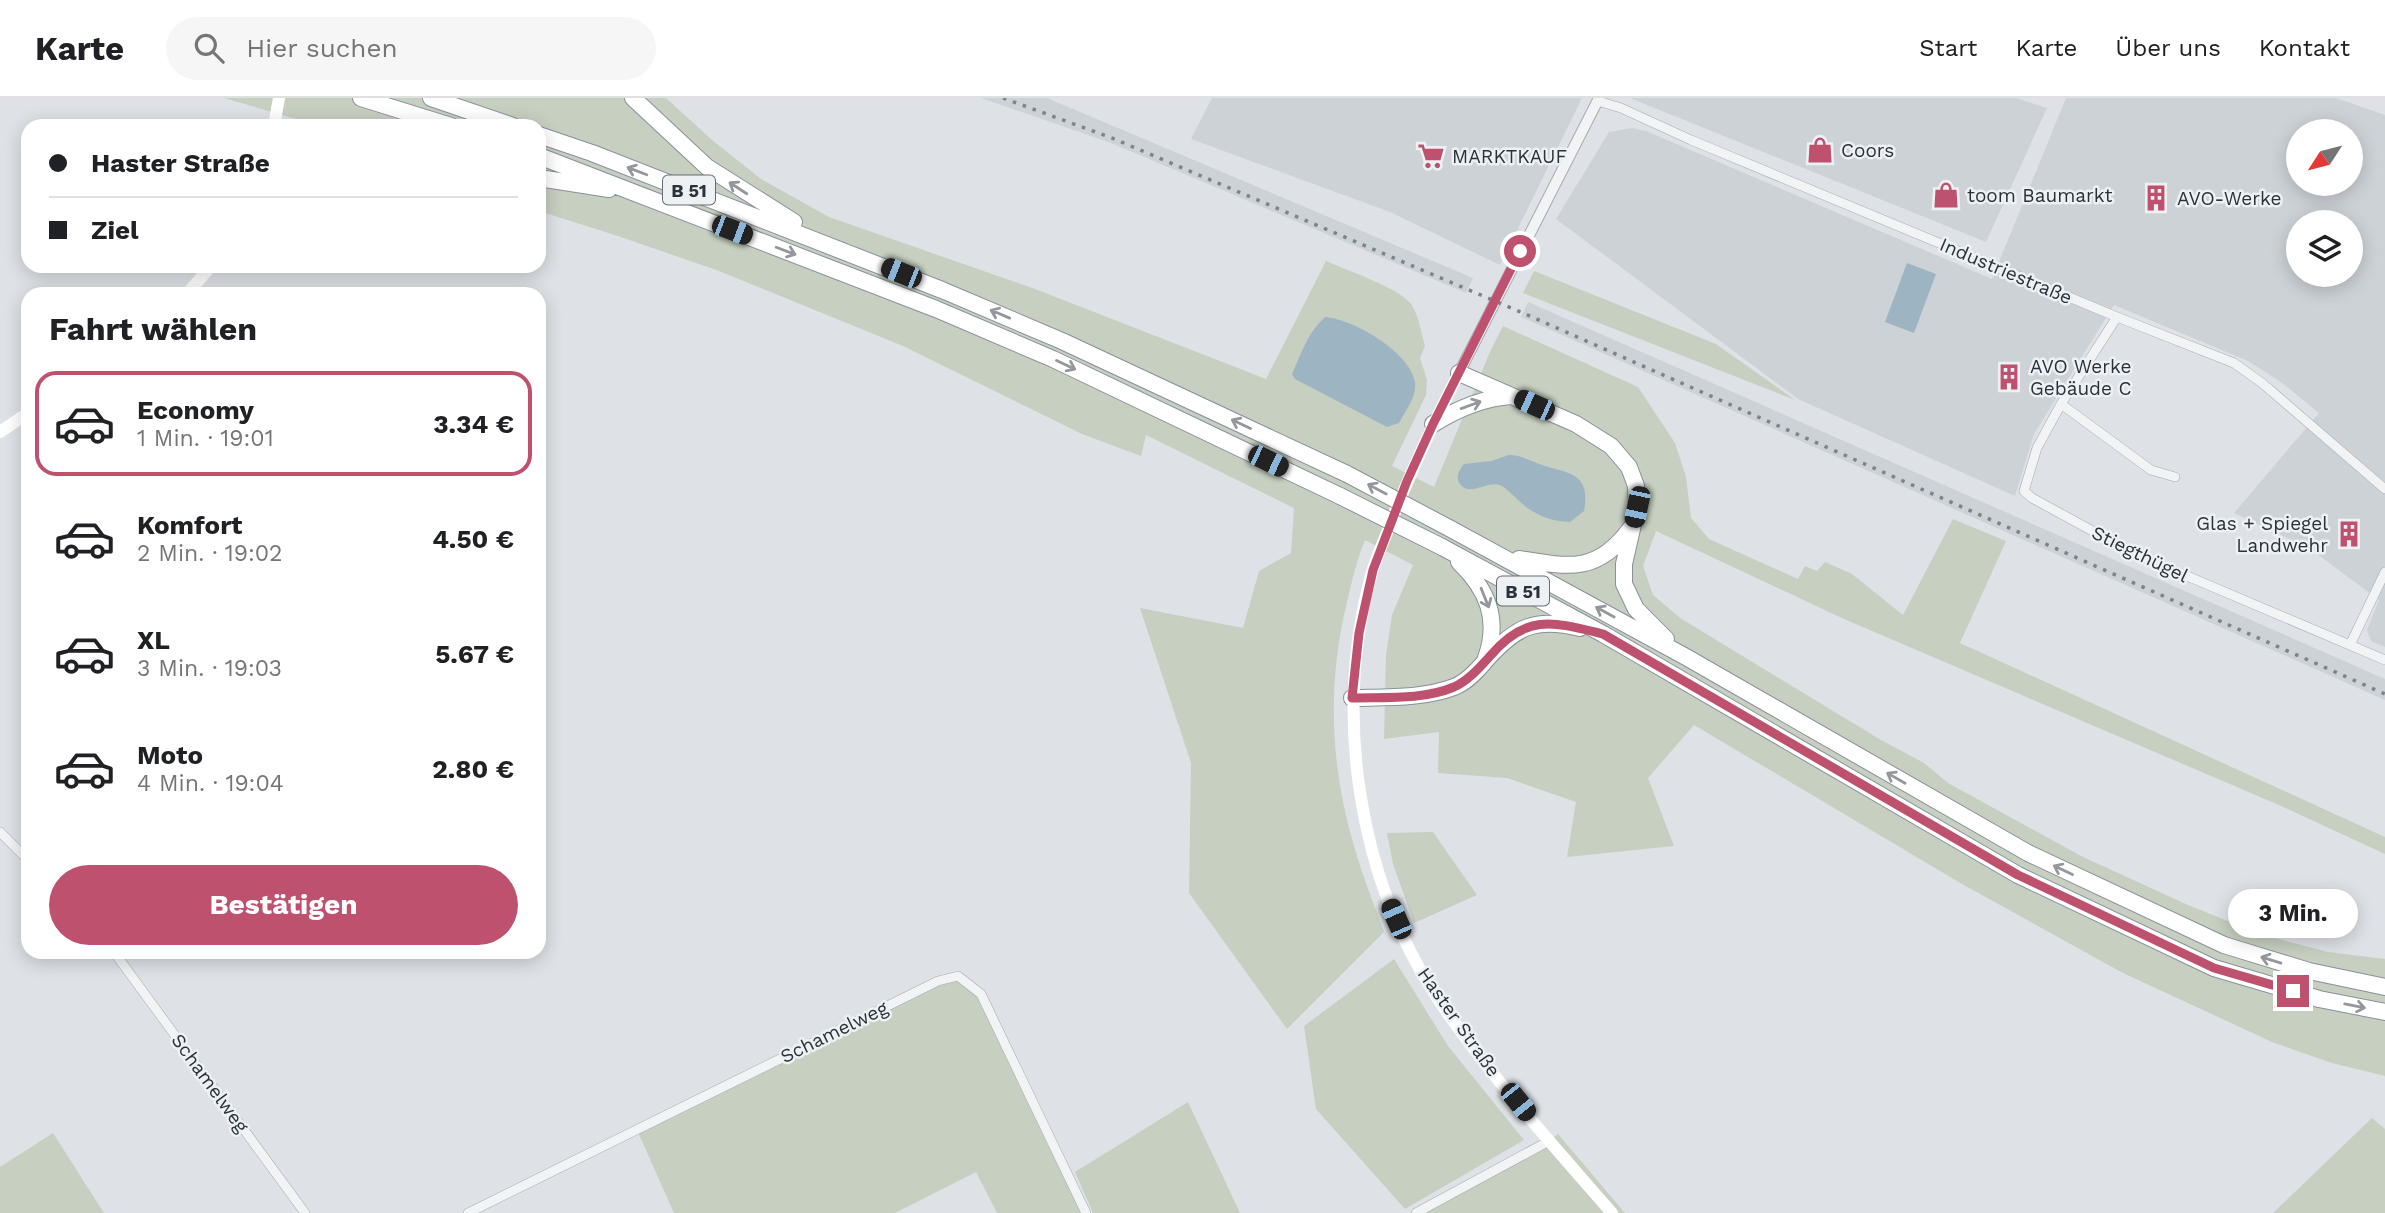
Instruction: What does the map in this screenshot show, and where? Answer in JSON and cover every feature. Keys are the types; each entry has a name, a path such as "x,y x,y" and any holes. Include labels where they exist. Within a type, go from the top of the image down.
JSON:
{"highway":[{"path":"361,98 429,119"},
{"path":"431,98 492,119"},
{"name":"B 51","path":"633,98 707,167 774,211 838,248"},
{"name":"B 51","path":"546,138 838,248 1062,341 1347,474 1506,557 2028,853 2224,945 2309,971 2385,987"},
{"name":"B 51","path":"546,159 971,324 1053,359 1340,496 1442,547 1603,634 2018,875 2214,968 2319,999 2385,1012"},
{"name":"B 51","path":"546,179 631,191"},
{"path":"1459,373 1577,424 1611,446 1629,467 1636,486 1637,507 1624,564 1624,584 1636,609 1686,657"},
{"path":"1433,424 1469,405 1495,397 1513,396"},
{"path":"1506,557 1562,567 1585,564 1601,557 1620,543 1633,524"},
{"path":"1442,547 1476,579 1488,602 1492,625 1490,645 1483,663"},
{"path":"1352,698 1425,695 1455,687 1475,674 1501,643 1523,628 1539,623 1565,624 1603,634"}],"main road":[{"path":"275,119 279,98"},
{"path":"193,287 205,273"},
{"name":"Haster Straße","path":"1459,373 1407,481 1373,570 1359,633 1352,698 1358,776 1366,822 1389,903 1438,999 1549,1141 1612,1213"},
{"path":"0,432 21,418"}],"street":[{"name":"Industriestraße","path":"1598,99 2117,317 2234,363 2262,383 2385,489"},
{"name":"Haster Straße","path":"1459,373 1598,99"},
{"name":"Stiegthügel","path":"2117,317 2037,447 2024,491 2032,498 2133,553 2385,660"},
{"path":"2061,404 2151,470 2175,477"},
{"path":"2350,645 2385,572"},
{"path":"0,832 21,853"},
{"name":"Schamelweg","path":"119,959 305,1213"},
{"name":"Schamelweg","path":"468,1213 938,981 958,976 981,994 1086,1213"},
{"path":"1416,1213 1549,1141"}],"shaded area":[{"path":"981,98 1047,98 1473,278 1466,293 1111,143"},
{"path":"1212,98 1582,98 1500,265 1390,212 1191,139"},
{"name":"toom Baumarkt","path":"1630,98 2016,98 2047,108 1986,242"},
{"path":"2066,98 2336,98 2385,115 2385,647 2371,641 2367,630 2379,600 2309,548 2234,513 2319,413 2281,382 2248,361 2114,305 2034,434 2015,496 1798,399 1556,219 1609,132 1632,128 1646,131 1992,279"},
{"path":"1528,302 2385,679 2385,700 1521,317"}],"green space":[{"path":"224,98 666,98 712,140 761,179 829,217 1035,289 1266,379 1326,261 1372,280 1411,304 1425,346 1420,358 1427,380 1426,395 1392,466 1434,487 1503,326 1638,387 1675,443 1686,477 1691,518 1709,539 1798,579 1805,566 1817,571 1825,562 1852,574 1903,615 1953,519 2006,541 1960,643 2385,837 2385,854 2279,805 1844,619 1656,531 1643,566 1653,595 1680,618 1881,740 1924,763 1948,783 2083,857 2188,905 2260,934 2328,952 2385,959 2385,1076 2332,1063 2272,1042 2123,973 1962,884 1694,725 1648,778 1674,846 1567,857 1576,802 1507,778 1438,773 1439,732 1384,739 1386,655 1392,615 1413,565 1365,540 1353,578 1341,633 1336,663 1334,724 1346,816 1384,932 1287,1029 1189,893 1191,763 1140,608 1243,628 1259,571 1291,553 1294,508 1146,435 1141,456 1082,434 903,346 719,271 546,213 546,119 296,119"},
{"path":"1534,271 1716,344 1795,400 1523,293"},
{"path":"1433,832 1477,895 1414,923 1393,864 1387,833"},
{"path":"1394,959 1448,1046 1524,1140 1405,1209 1316,1109 1304,1026"},
{"path":"958,976 981,994 1086,1213 997,1213 976,1172 895,1213 674,1213 637,1130"},
{"path":"1188,1102 1240,1213 1093,1213 1075,1172"},
{"path":"2372,1118 2385,1129 2385,1213 2273,1213"},
{"path":"53,1133 104,1213 0,1213 0,1167"},
{"path":"1558,1134 1625,1213 1416,1213 1549,1141"}],"water":[{"path":"1907,263 1936,274 1914,333 1885,322"},
{"path":"1325,317 1350,324 1379,339 1403,359 1411,371 1415,388 1410,404 1399,423 1387,427 1295,379 1292,374 1306,344"},
{"path":"1509,455 1522,457 1576,477 1584,489 1584,511 1570,522 1554,520 1529,509 1500,485 1467,489 1459,481 1459,473 1464,464 1491,461"}],"railway":[{"path":"1003,98 1112,138 1523,313 2385,694"}],"place":[{"name":"Coors","path":"1820,150"},
{"name":"MARKTKAUF","path":"1431,156"},
{"name":"toom Baumarkt","path":"1946,195"},
{"name":"AVO-Werke","path":"2156,198"},
{"name":"AVO Werke Gebäude C","path":"2009,377"},
{"name":"Glas + Spiegel Landwehr","path":"2349,534"}],"route":[{"path":"1520,251 1433,424 1407,481 1373,570 1359,633 1352,698 1425,695 1455,687 1475,674 1501,643 1523,628 1539,623 1565,624 1603,634 2018,875 2214,968 2293,991"}]}
